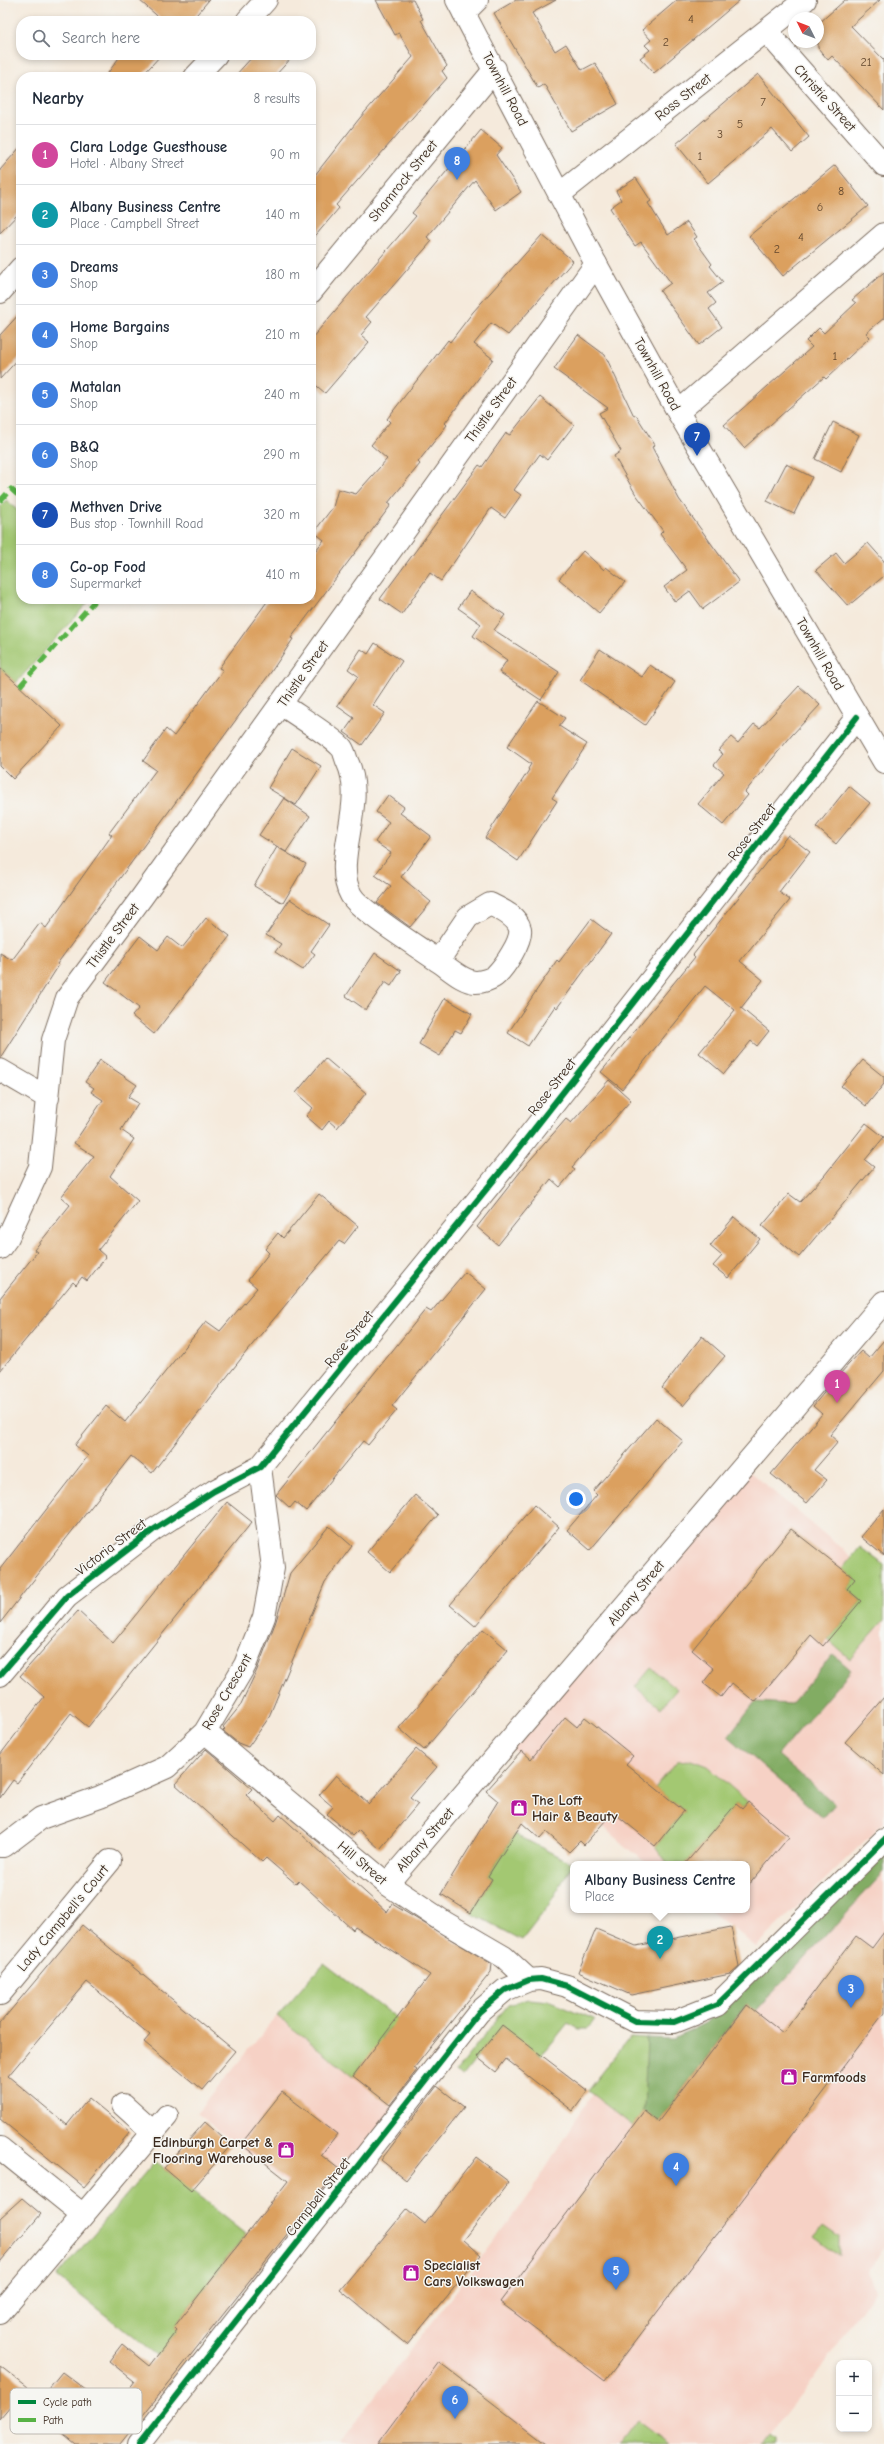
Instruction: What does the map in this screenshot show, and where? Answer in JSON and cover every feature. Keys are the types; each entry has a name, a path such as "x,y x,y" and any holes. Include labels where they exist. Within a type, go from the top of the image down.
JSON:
{"street":[{"path":"252,16 266,0"},
{"name":"Ross Street","path":"561,193 767,32 805,0"},
{"name":"Townhill Road","path":"466,4 495,69 561,193 596,264 678,412 884,762"},
{"name":"Christie Street","path":"767,32 884,165"},
{"path":"200,72 211,60"},
{"name":"Shamrock Street","path":"316,286 495,69"},
{"path":"678,412 884,234"},
{"name":"Thistle Street","path":"0,1248 8,1237 40,1167 53,1040 67,998 281,704 596,264"},
{"path":"0,292 16,274"},
{"path":"281,704 341,747 350,767 354,788 353,811 345,880 352,896 364,908 438,961"},
{"name":"Rose Street","path":"260,1467 506,1165 857,718"},
{"path":"0,1070 48,1098"},
{"name":"Albany Street","path":"387,1884 884,1302"},
{"name":"Victoria Street","path":"0,1675 67,1596 152,1530 214,1491 260,1467"},
{"name":"Rose Crescent","path":"0,1846 4,1846 42,1818 100,1797 168,1767 204,1732 245,1665 264,1617 273,1568 260,1467"},
{"name":"Hill Street","path":"204,1732 387,1884 444,1922 504,1956 528,1980"},
{"path":"528,1980 541,1979 567,1986 635,2021 674,2022 717,2005 884,1840"},
{"name":"Lady Campbell's Court","path":"0,1994 110,1861"},
{"name":"Campbell Street","path":"139,2444 479,2012 505,1990 528,1980"},
{"path":"0,2313 160,2124 123,2105"},
{"path":"0,2148 83,2215"}],"shaded area":[{"path":"744,1467 884,1584 884,1822 756,1947 713,1913 750,1913 750,1861 644,1861 507,1744"},
{"path":"884,1854 884,2246 868,2272 875,2291 801,2396 763,2444 339,2444 528,2197 592,2094 616,2090 702,2028"},
{"path":"277,2016 400,2113 323,2211 196,2113"}],"green space":[{"path":"6,500 16,509 16,604 87,604 16,683 0,668 0,507"},
{"path":"860,1547 884,1565 884,1620 850,1659 828,1640 861,1601 847,1589 855,1579 842,1569"},
{"path":"833,1654 851,1670 778,1755 835,1804 823,1818 728,1736 755,1702 791,1704"},
{"path":"651,1668 677,1689 661,1708 635,1687"},
{"path":"691,1760 707,1766 748,1802 742,1809 736,1804 688,1861 666,1861 655,1846 684,1811 655,1788 677,1761"},
{"path":"515,1834 570,1862 570,1869 546,1909 522,1940 471,1913 492,1879 488,1876"},
{"path":"884,1854 884,1872 755,2012 746,2005 658,2122 644,2111 647,2038 673,2039 707,2022"},
{"path":"324,1963 405,2025 390,2027 381,2038 389,2045 371,2068 363,2062 353,2076 277,2016"},
{"path":"528,1999 550,2001 594,2019 587,2029 579,2029 568,2023 542,2055 536,2051 529,2060 521,2040 502,2025 463,2076 456,2071 508,2005"},
{"path":"630,2037 647,2038 644,2111 633,2126 588,2091"},
{"path":"155,2161 246,2234 174,2327 177,2330 157,2356 57,2277"},
{"path":"823,2226 839,2237 839,2256 814,2237"},
{"path":"637,2421 668,2444 620,2444"},
{"path":"770,2435 775,2439 775,2444 763,2444"}],"building":[{"path":"139,0 209,0 195,16 157,16"},
{"path":"376,0 413,0 423,19 421,20 447,66 442,71 447,78 336,205 339,208 316,235 316,174 359,119 413,57 399,33 395,35"},
{"path":"516,0 556,0 532,13 555,51 566,44 582,70 595,63 618,104 571,131 544,84 538,88 494,13"},
{"path":"677,0 740,0 654,73 640,58 650,50 645,45 651,40 642,30"},
{"path":"845,0 880,0 851,26 884,60 884,110 832,56 828,60 818,48 824,48 824,19"},
{"path":"117,60 156,60 146,72 109,72"},
{"path":"249,60 289,60 279,72 239,72"},
{"path":"758,74 809,137 792,152 772,129 708,183 676,144"},
{"path":"481,130 502,148 496,155 521,192 496,210 475,180 427,237 432,241 366,317 372,322 361,335 369,342 325,393 316,385 316,333 416,216 412,213"},
{"path":"16,152 16,216 0,233 0,170"},
{"path":"835,165 868,206 783,276 749,236"},
{"path":"636,178 651,201 648,203 668,235 687,222 697,237 694,239 712,264 710,266 723,282 708,293 716,303 709,309 722,327 699,345 660,291 671,283 641,242 635,246 610,208 621,200 616,191"},
{"path":"542,235 573,261 508,335 491,323 474,344 493,359 445,423 447,425 418,462 420,464 388,503 391,505 291,638 293,639 271,672 57,964 59,965 0,1058 0,953 12,960 40,923 46,928 112,835 109,833 156,770 143,761 166,729 174,736 223,670 219,668 265,604 316,604 316,550 324,540 316,534 316,529 333,507 338,489 356,494 387,459 371,445 390,422 387,419 448,340 450,342 473,312"},
{"path":"884,272 884,318 866,333 870,337 826,379 824,377 744,448 724,425 812,347 806,341 819,328 824,333 856,303 852,300"},
{"path":"16,317 16,361 0,379 0,335"},
{"path":"578,335 605,355 634,416 636,415 655,445 652,447 679,499 739,582 703,609 690,591 675,602 664,587 687,570 660,534 663,531 635,493 614,456 621,451 599,413 608,408 554,369"},
{"path":"540,397 574,425 547,460 540,454 514,490 521,495 505,518 491,508 441,581 430,573 402,614 380,599 479,465 482,467 506,433 510,435"},
{"path":"833,422 859,435 841,472 815,459"},
{"path":"786,464 812,477 794,514 767,501"},
{"path":"868,543 884,561 884,576 848,606 816,570 836,553 844,563"},
{"path":"583,551 604,570 606,567 625,582 599,613 559,579"},
{"path":"470,591 505,615 494,630 559,672 541,700 499,672 507,660 473,636 481,624 458,608"},
{"path":"375,643 402,661 373,705 385,713 362,745 344,732 354,718 337,706 358,676 348,669 361,649 368,654"},
{"path":"600,649 642,677 650,665 675,682 645,725 580,680"},
{"path":"0,668 62,726 13,779 0,766"},
{"path":"799,686 820,705 792,735 745,792 748,795 723,825 698,804 724,773 714,765 723,754 718,751 731,737 738,743 754,724 760,728"},
{"path":"538,701 565,718 559,726 587,744 552,798 557,801 518,861 485,838 529,770 528,769 531,764 507,747"},
{"path":"292,748 321,766 296,805 268,788"},
{"path":"849,786 870,803 836,844 816,827"},
{"path":"388,795 404,807 400,813 431,836 401,877 431,902 410,927 377,903 391,886 375,875 391,853 375,842 389,822 376,812"},
{"path":"284,798 310,816 286,852 259,835"},
{"path":"788,835 810,852 779,892 790,900 740,961 763,980 741,1008 769,1031 757,1046 751,1041 724,1074 699,1053 735,1010 705,986 622,1089 601,1072 695,957 693,955"},
{"path":"277,847 306,864 283,903 254,886"},
{"path":"290,899 329,925 311,951 315,954 303,970 275,952 281,944 266,935"},
{"path":"206,918 230,936 154,1034 132,1016 139,1008 105,982 140,936 158,950 168,937 182,948"},
{"path":"591,919 611,934 557,1008 555,1006 528,1046 508,1033 557,960 559,962"},
{"path":"375,953 401,971 391,986 385,982 366,1010 346,996"},
{"path":"445,998 472,1014 461,1033 455,1030 440,1056 419,1044"},
{"path":"325,1058 366,1093 337,1128 329,1121 322,1130 306,1116 313,1108 296,1093"},
{"path":"100,1060 137,1085 128,1097 138,1103 121,1130 134,1139 110,1176 138,1201 98,1250 106,1257 87,1281 82,1277 76,1285 73,1282 0,1371 0,1298 37,1252 34,1250 70,1205 61,1197 94,1156 74,1143 103,1100 91,1092 94,1088 85,1082"},
{"path":"863,1060 884,1077 884,1084 866,1106 841,1086"},
{"path":"609,1080 631,1100 572,1167 575,1169 560,1187 551,1179 498,1245 477,1227 524,1167 566,1119 571,1123"},
{"path":"866,1123 884,1137 865,1160 874,1167 799,1257 762,1226 789,1194 800,1202 824,1176"},
{"path":"319,1194 358,1226 344,1244 339,1241 247,1351 152,1473 131,1456 0,1623 0,1569 88,1456 75,1445 106,1406 125,1422 206,1321 220,1331 257,1288 248,1280 269,1253 265,1249 278,1233 283,1238"},
{"path":"734,1217 760,1239 728,1278 713,1266 722,1256 710,1246"},
{"path":"465,1272 486,1289 392,1406 397,1410 368,1445 363,1441 306,1511 295,1502 290,1508 276,1495 426,1309 431,1312"},
{"path":"702,1336 725,1356 683,1406 662,1388"},
{"path":"884,1340 884,1371 830,1435 838,1442 814,1470 827,1480 807,1503 771,1474 822,1414 813,1406 838,1376 861,1351 869,1358"},
{"path":"656,1418 683,1441 590,1550 567,1530 597,1495 593,1491"},
{"path":"415,1495 438,1515 390,1572 367,1552"},
{"path":"227,1502 252,1522 88,1727 71,1713 17,1783 13,1780 0,1798 0,1755 44,1697 20,1676 78,1611 113,1643"},
{"path":"534,1505 559,1527 475,1626 450,1605"},
{"path":"884,1509 884,1556 861,1537"},
{"path":"329,1526 352,1546 325,1582 268,1719 248,1747 238,1743 223,1731 225,1729 223,1727 240,1706 257,1670 276,1621 290,1573"},
{"path":"791,1529 855,1579 847,1589 861,1601 823,1646 811,1635 755,1702 732,1683 721,1697 703,1683 714,1669 692,1650"},
{"path":"483,1629 508,1650 424,1750 399,1728"},
{"path":"884,1697 884,1775 845,1742"},
{"path":"565,1717 577,1727 585,1717 633,1756 626,1764 684,1811 655,1846 613,1812 584,1845 580,1841 569,1852 546,1832 540,1839 522,1823 488,1876 492,1879 471,1913 441,1894 498,1801 486,1791 522,1751 531,1759"},
{"path":"206,1749 252,1789 246,1795 275,1821 280,1815 387,1912 392,1904 492,1964 491,1972 414,2068 417,2070 390,2105 353,2076 430,1975 355,1927 353,1930 299,1881 296,1884 266,1858 262,1862 175,1784"},
{"path":"416,1749 437,1767 410,1798 418,1804 380,1849 359,1830 353,1836 327,1814 333,1807 319,1795 336,1775 369,1804"},
{"path":"748,1802 789,1837 750,1883 750,1861 688,1861 736,1804 742,1809"},
{"path":"82,1925 235,2051 202,2090 144,2042 150,2035 87,1982 8,2076 67,2125 89,2098 130,2132 84,2187 0,2119 0,2023"},
{"path":"731,1927 739,1966 730,1974 631,1995 578,1972 596,1929 636,1946"},
{"path":"884,1932 884,2013 605,2381 500,2302 644,2111 658,2122 747,2005 783,2033 856,1936 872,1948"},
{"path":"502,2025 588,2091 573,2111 506,2059 496,2072 477,2057"},
{"path":"437,2086 464,2107 406,2180 381,2160"},
{"path":"282,2092 337,2134 321,2155 339,2169 142,2416 142,2388 129,2388 134,2381 109,2361 122,2344 149,2366 177,2330 174,2327 288,2181 241,2144"},
{"path":"205,2122 231,2145 191,2191 164,2168"},
{"name":"Specialist Cars Volkswagen","path":"476,2157 509,2182 464,2240 481,2255 407,2345 340,2290 407,2209 425,2224"},
{"path":"22,2198 41,2214 0,2262 0,2218"},
{"path":"439,2362 481,2394 546,2444 378,2444"},
{"path":"0,2366 27,2387 10,2388 10,2407 0,2419"},
{"path":"62,2372 83,2388 49,2388"},
{"path":"63,2434 128,2434 120,2444 75,2444"}],"marked path":[{"path":"0,501 11,489 16,494"},
{"path":"20,686 92,604"}],"cycle path":[{"path":"0,1675 67,1596 153,1530 214,1491 260,1467 506,1165 857,717"},
{"path":"139,2444 479,2012 505,1990 529,1980 541,1979 567,1986 635,2021 674,2022 717,2005 884,1840"}],"place":[{"name":"Co-op Food","path":"457,180"},
{"name":"Methven Drive","path":"697,456"},
{"name":"Clara Lodge Guesthouse","path":"837,1403"},
{"name":"The Loft Hair & Beauty","path":"519,1808"},
{"name":"Albany Business Centre","path":"660,1959"},
{"name":"Dreams","path":"851,2008"},
{"name":"Farmfoods","path":"789,2077"},
{"name":"Edinburgh Carpet & Flooring Warehouse","path":"286,2150"},
{"name":"Home Bargains","path":"676,2186"},
{"name":"Specialist Cars Volkswagen","path":"411,2273"},
{"name":"Matalan","path":"616,2290"},
{"name":"B&Q","path":"455,2419"}]}
